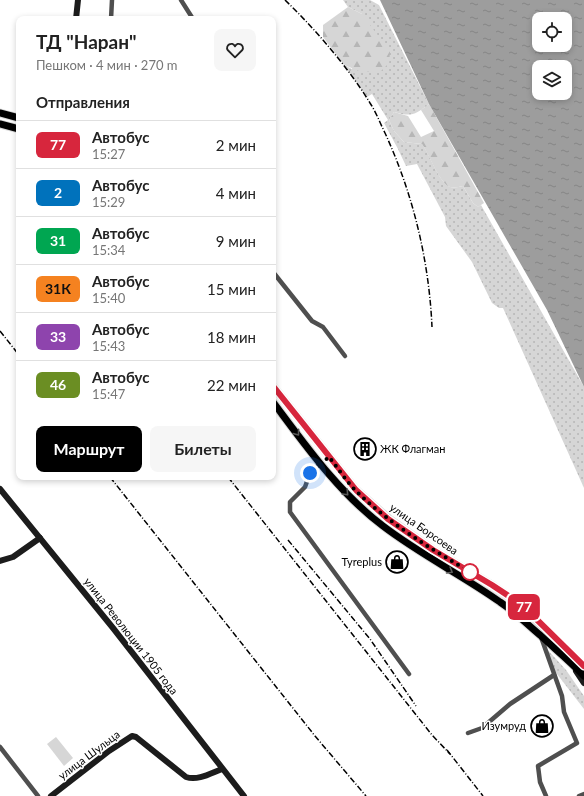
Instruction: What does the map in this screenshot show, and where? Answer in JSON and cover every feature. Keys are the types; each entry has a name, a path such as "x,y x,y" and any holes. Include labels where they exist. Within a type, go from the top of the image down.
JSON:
{"main road":[{"path":"73,16 74,0"},
{"path":"76,16 78,0"},
{"path":"0,113 16,117"},
{"path":"0,124 16,129"},
{"name":"улица Борсоева","path":"276,390 356,490 388,519 433,550 521,604 584,666"},
{"name":"улица Борсоева","path":"276,406 320,464 349,496 382,526 429,559 501,602 567,658 584,676"},
{"path":"320,464 329,457"},
{"name":"улица Революции 1905 года","path":"0,489 244,796"},
{"path":"0,562 13,557 40,538"},
{"path":"567,658 584,683"},
{"name":"улица Шульца","path":"51,796 109,751 132,736 136,737 186,777 196,778 222,769"}],"street":[{"path":"111,16 112,0"},
{"path":"181,0 190,16"},
{"path":"276,276 312,321 323,326 345,356"},
{"path":"320,464 310,473 305,487 290,502 290,512 409,674"},
{"path":"540,636 562,696 564,712 577,743 538,766 540,782 546,796"},
{"path":"468,733 482,728 510,704 554,675"},
{"path":"0,747 38,796"},
{"path":"579,796 584,794"}],"green space":[{"path":"343,0 370,0 379,5 429,104 420,111 409,115 394,112 389,120 394,131 404,142 422,144 446,185 450,187 463,186 473,203 478,207 481,205 584,387 584,488 503,308 499,308 492,303 472,262 446,226 445,217 417,164 406,166 384,123 388,120 372,94 367,97 344,65 352,69 362,14 348,7"},
{"path":"348,7 362,14 390,52 389,63 379,73 359,71 344,65 323,37 323,25"},
{"path":"429,104 484,203 478,207 473,203 463,186 450,187 446,185 422,144 404,142 394,131 389,120 394,112 408,116 421,137 434,131 421,110"},
{"path":"547,649 566,670 584,696 584,709 550,665"},
{"path":"56,737 73,758 64,766 47,744"}],"water":[{"path":"380,0 584,0 584,387 547,310 429,104"}],"railway":[{"path":"285,0 308,23 352,76 372,106 385,133 404,180 418,228 427,277 432,327"},
{"path":"0,331 16,351"},
{"path":"112,480 315,736 366,796"},
{"path":"230,480 432,735 450,754"},
{"path":"288,540 370,639 416,706"},
{"path":"447,750 483,796"}],"bus line":[{"name":"77","path":"276,390 356,490 388,519 433,550 521,604 565,649 584,666"}],"place":[{"name":"ЖК Флагман","path":"365,449"},
{"name":"Tyreplus","path":"397,562"},
{"name":"Изумруд","path":"542,726"}],"route":[{"path":"310,473 329,457 356,490 388,519 433,550 472,573 470,572"}]}
